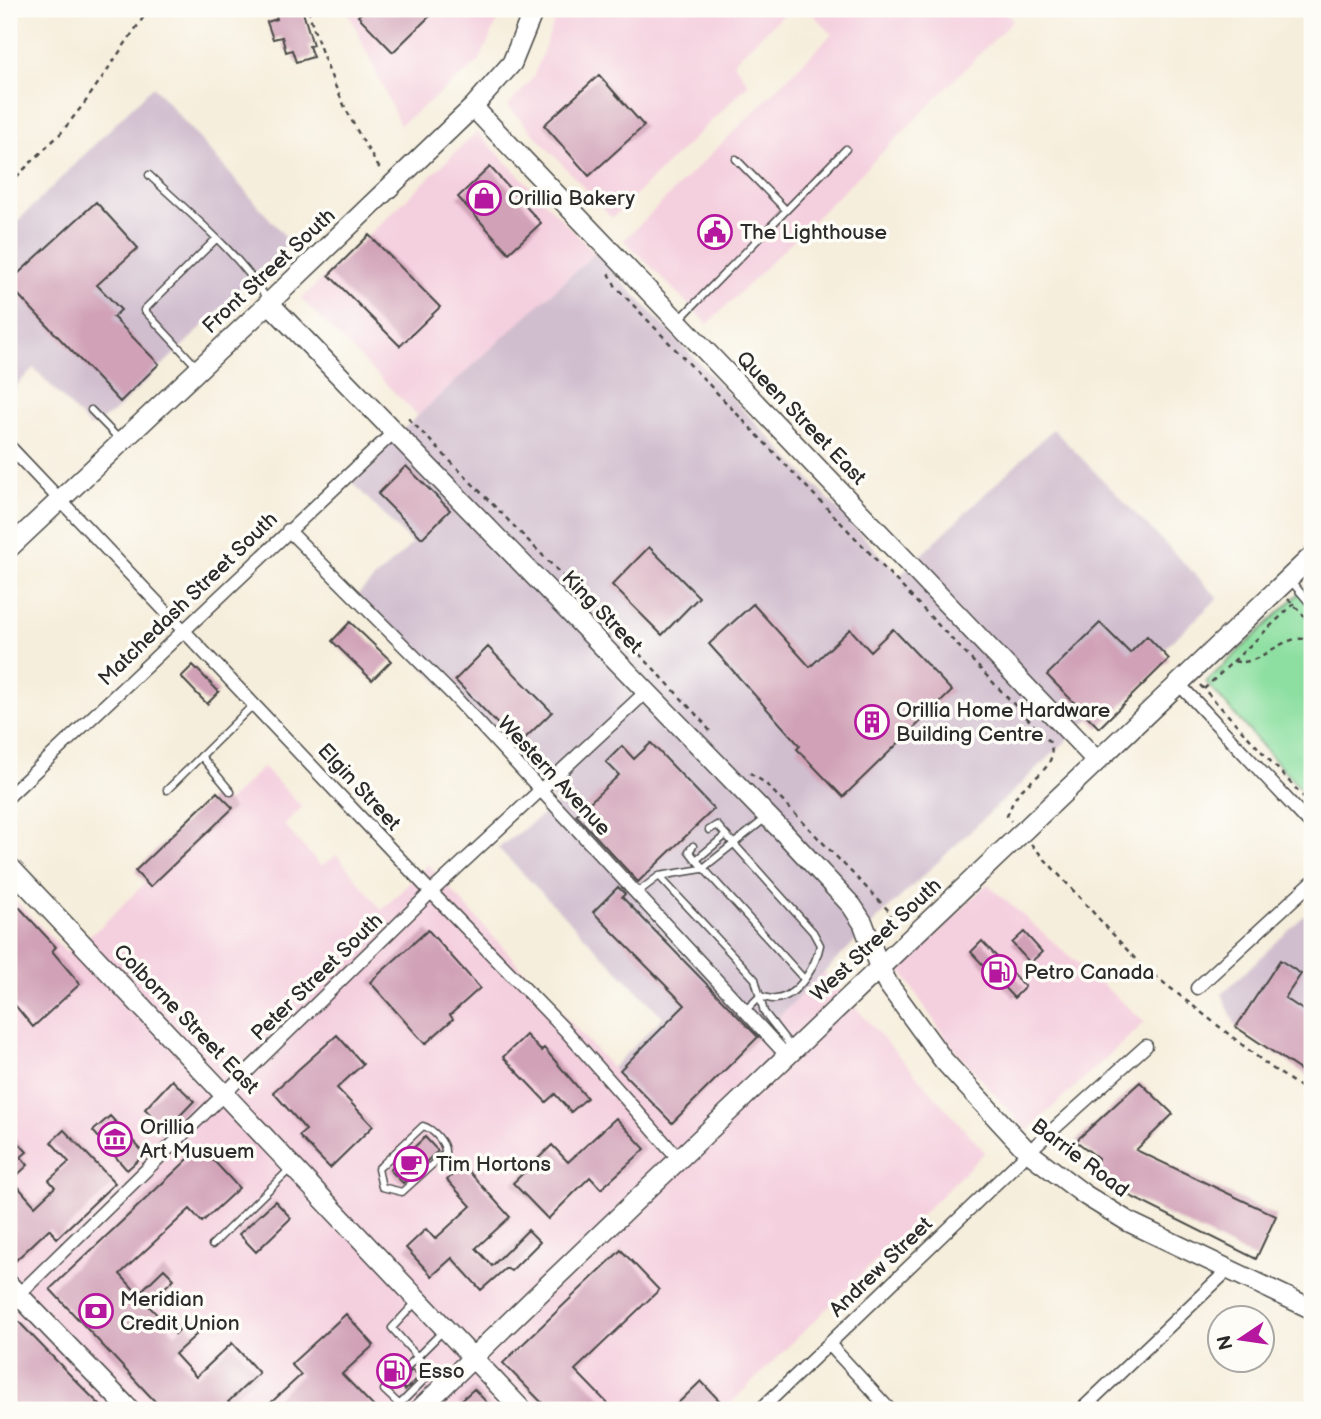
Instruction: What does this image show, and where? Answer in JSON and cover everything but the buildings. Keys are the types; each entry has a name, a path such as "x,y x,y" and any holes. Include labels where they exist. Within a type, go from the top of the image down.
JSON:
{"street":[{"name":"Front Street South","path":"9,548 473,107 512,63 534,9"},
{"name":"Queen Street East","path":"473,107 1097,761"},
{"name":"King Street","path":"269,303 401,425 647,691 852,906 863,923 880,968"},
{"name":"Matchedash Street South","path":"9,796 401,425"},
{"name":"Elgin Street","path":"9,446 565,1030 678,1158"},
{"name":"Western Avenue","path":"288,530 452,694 746,1010 789,1052"},
{"name":"West Street South","path":"419,1410 437,1380 471,1358 1312,556"},
{"path":"1184,678 1312,826"},
{"name":"Peter Street South","path":"12,1295 225,1094 431,892 647,691"},
{"name":"Colborne Street East","path":"9,866 522,1410"},
{"path":"1197,988 1312,882"},
{"name":"Barrie Road","path":"880,968 944,1061 1028,1152 1085,1195 1129,1222 1312,1309"},
{"name":"Andrew Street","path":"761,1410 1028,1152 1146,1046"},
{"path":"1081,1410 1228,1270"},
{"path":"12,1295 130,1410"},
{"path":"829,1344 890,1410"}],"lane":[{"path":"677,321 846,149"},
{"path":"736,159 786,210"},
{"path":"149,175 216,239 260,287 269,303"},
{"path":"199,369 144,310 216,239"},
{"path":"91,410 121,442"},
{"path":"1284,583 1303,595 1312,606"},
{"path":"167,790 254,704"},
{"path":"201,757 231,792"},
{"path":"638,892 659,876 702,869 767,816"},
{"path":"709,830 717,825 813,932 820,945 818,956 804,979 791,992 776,999 760,996"},
{"path":"696,860 726,835"},
{"path":"693,846 689,850 702,869 804,979"},
{"path":"659,876 755,979 764,1012 789,1052"},
{"path":"746,1010 760,996"},
{"path":"428,1128 444,1146 445,1153 402,1192 382,1187 379,1169 381,1166 419,1129 428,1128"},
{"path":"212,1245 292,1167"},
{"path":"399,1405 437,1380 392,1328 418,1301"},
{"path":"405,1410 384,1390 444,1329"}],"path":[{"path":"9,184 61,133 149,9"},
{"path":"308,9 342,102 358,136 391,186"},
{"path":"608,248 607,268 616,287 1049,741 1052,748 1051,762 1015,799 1007,816 1140,964 1269,1066 1312,1095"},
{"path":"401,425 657,672 704,723 715,739"},
{"path":"1284,583 1293,604 1312,624"},
{"path":"1204,689 1303,595"},
{"path":"1234,661 1248,661 1294,639 1305,638 1312,641"},
{"path":"1184,678 1204,689 1312,806"},
{"path":"742,767 765,783 890,912 890,928"}],"shaded area":[{"path":"347,9 503,9 479,62 400,125"},
{"path":"559,9 789,9 733,62 749,84 612,218 508,106 533,78"},
{"path":"808,9 1002,9 1013,20 708,324 624,240 832,34"},
{"path":"153,86 290,242 112,414 90,427 34,368 9,393 9,230"},
{"path":"477,132 595,253 418,416 301,299"},
{"path":"595,253 900,575 1053,429 1218,598 890,907 671,1123 612,1068 663,1017 498,848 557,804 355,597 412,544 349,479"},
{"path":"263,767 302,807 284,825 321,866 337,855 382,910 428,864 612,1068 671,1123 824,972 985,1152 724,1410 9,1410 9,894 66,952 98,929"},
{"path":"987,884 1145,1022 1027,1131 948,1042 901,971"},
{"path":"1312,908 1312,1078 1236,1027 1222,994"}],"green space":[{"path":"1312,581 1312,802 1206,682"}],"place":[{"name":"Orillia Bakery","path":"484,198"},
{"name":"The Lighthouse","path":"715,232"},
{"name":"Orillia Home Hardware Building Centre","path":"872,722"},
{"name":"Petro Canada","path":"999,972"},
{"name":"Orillia Art Musuem","path":"115,1139"},
{"name":"Tim Hortons","path":"411,1164"},
{"name":"Meridian Credit Union","path":"96,1311"},
{"name":"Esso","path":"394,1371"}]}
